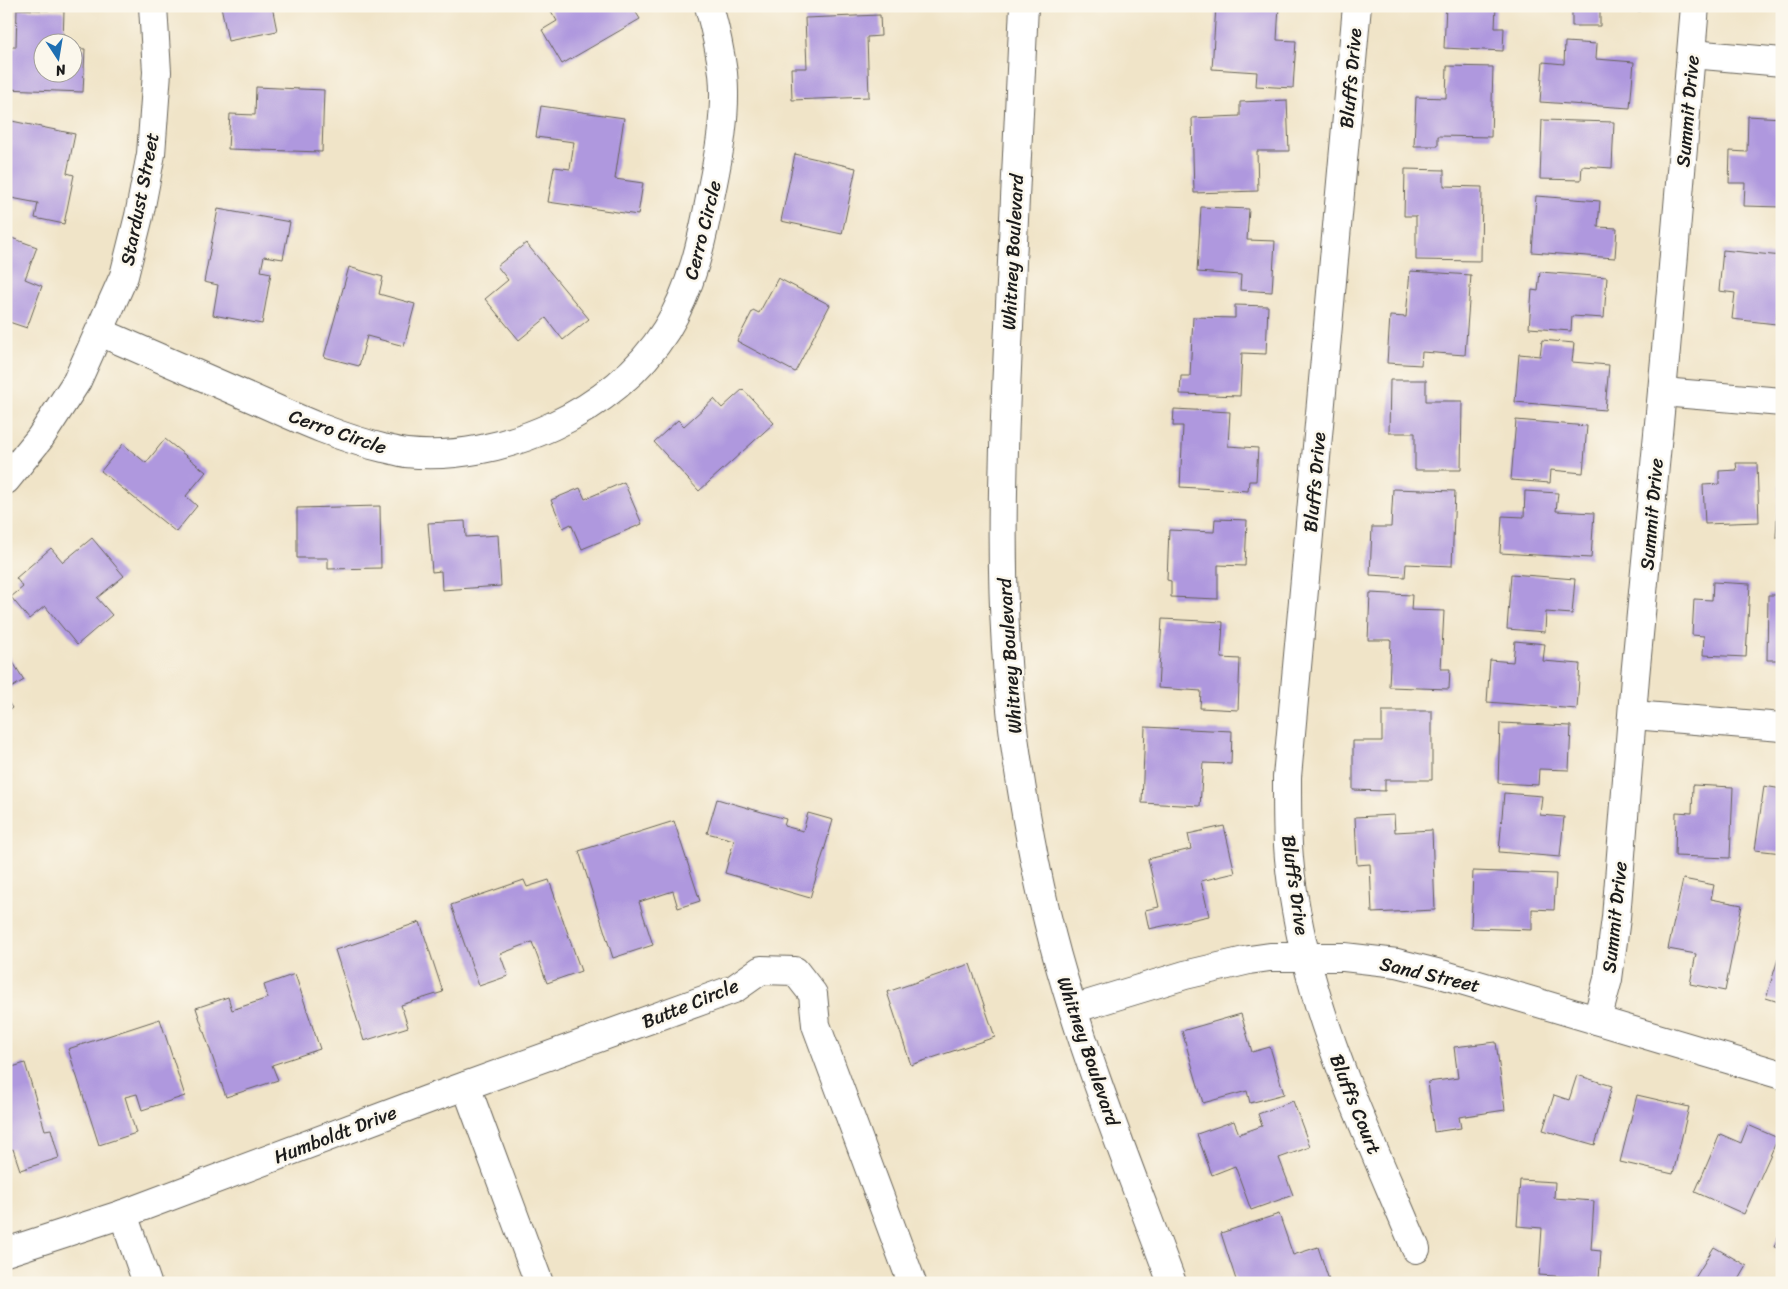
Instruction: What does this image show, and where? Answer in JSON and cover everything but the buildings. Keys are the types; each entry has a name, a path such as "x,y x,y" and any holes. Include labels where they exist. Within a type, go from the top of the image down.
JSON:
{"street":[{"name":"Stardust Street","path":"6,480 40,438 77,380 124,276 139,216 151,154 157,72 153,6"},
{"name":"Cerro Circle","path":"100,332 313,425 356,441 405,453 446,454 490,447 534,434 569,418 606,394 638,364 665,331 686,292 700,251 719,154 723,74 708,6"},
{"name":"Whitney Boulevard","path":"1024,6 1003,439 1002,520 1008,672 1015,745 1028,822 1050,927 1092,1066 1172,1283"},
{"name":"Bluffs Drive","path":"1306,957 1297,912 1288,846 1287,777 1357,6"},
{"name":"Summit Drive","path":"1597,1020 1608,979 1616,918 1695,6"},
{"path":"1692,54 1782,62"},
{"path":"1662,392 1782,402"},
{"path":"1633,715 1782,727"},
{"name":"Bluffs Court","path":"1306,957 1343,1076 1416,1249"},
{"name":"Sand Street","path":"1074,1009 1184,975 1250,960 1344,957 1396,964 1441,974 1782,1075"},
{"name":"Butte Circle","path":"466,1086 734,989 761,970 795,971 813,994 816,1025 912,1283"},
{"path":"466,1086 539,1283"},
{"name":"Humboldt Drive","path":"6,1252 124,1214 466,1086"},
{"path":"124,1214 147,1283"}]}
